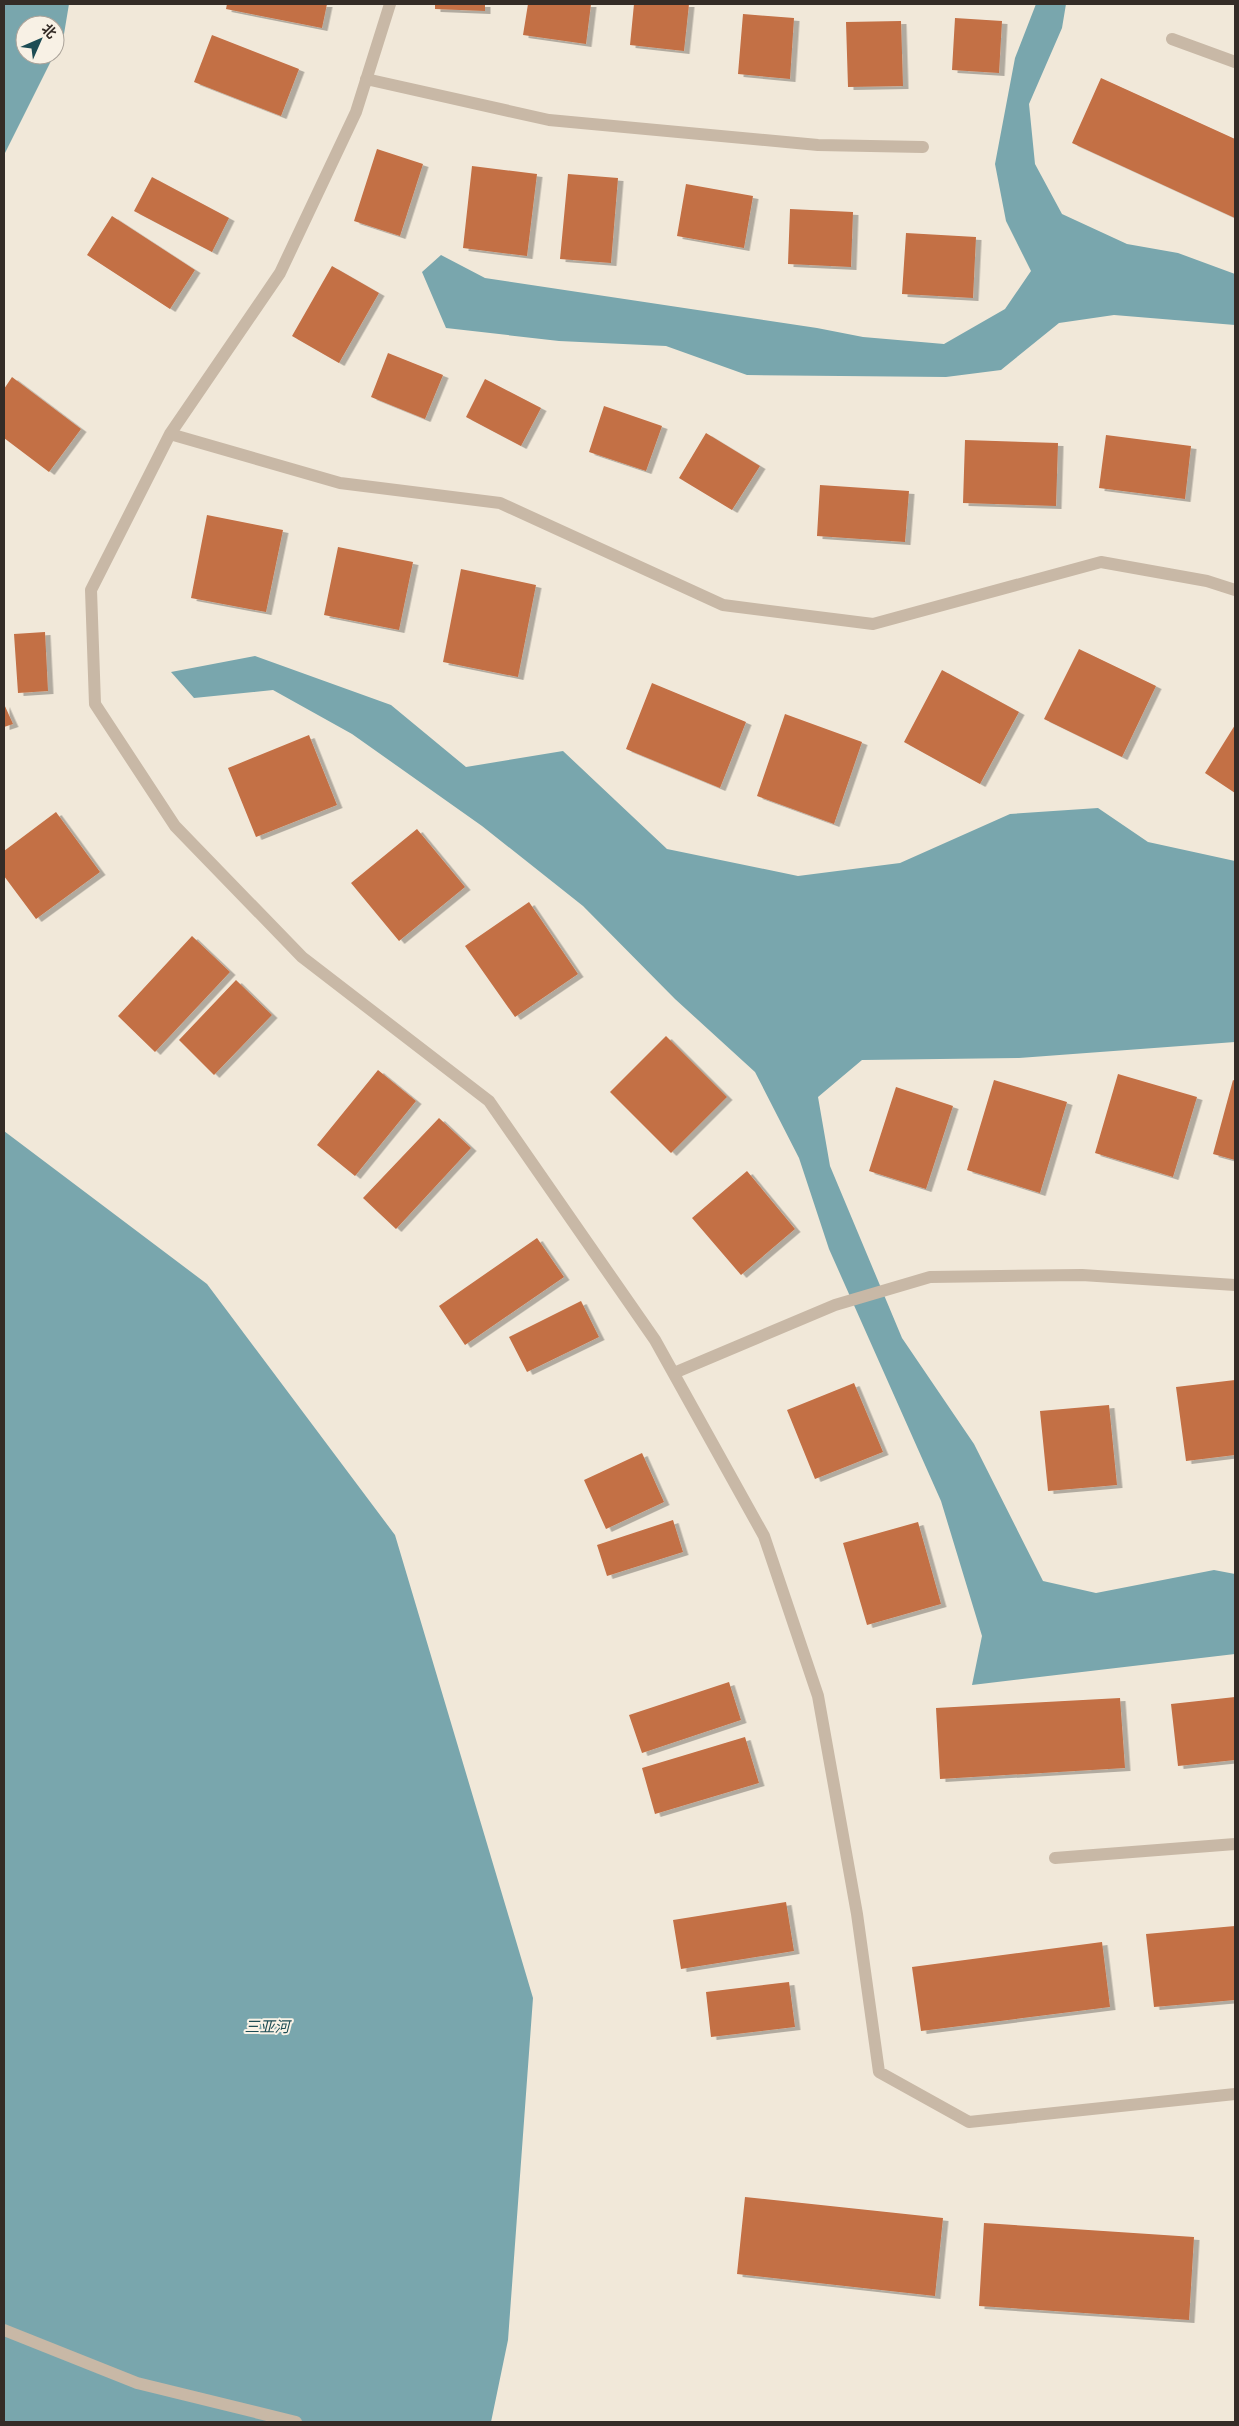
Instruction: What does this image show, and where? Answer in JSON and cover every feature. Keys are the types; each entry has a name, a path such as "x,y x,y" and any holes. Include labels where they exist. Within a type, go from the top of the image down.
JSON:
{"street":[{"path":"390,4 356,112 280,273 170,434 92,590 96,704 175,826 302,957 489,1101 655,1340 674,1373 764,1536 818,1696 856,1914 879,2072 969,2122 1235,2094"},
{"path":"1172,38 1235,62"},
{"path":"366,79 549,120 818,145 923,147"},
{"path":"170,434 340,483 500,503 723,605 873,624 1100,562 1207,581 1235,590"},
{"path":"674,1373 835,1305 930,1277 1082,1275 1235,1285"},
{"path":"1056,1858 1235,1844"},
{"path":"4,2330 137,2383 296,2422"}],"water":[{"path":"4,4 69,4 65,28 65,15 15,15 15,65 49,65 4,155"},
{"path":"1036,4 1066,4 1062,28 1029,104 1035,164 1062,214 1127,244 1178,253 1235,274 1235,325 1114,315 1059,323 1001,370 946,377 747,375 666,346 559,341 446,328 422,272 441,255 485,278 817,328 863,337 944,344 1005,309 1031,271 1006,221 995,164 1015,58"},
{"path":"255,656 391,705 466,767 563,751 667,849 798,876 900,863 1010,814 1098,808 1148,842 1235,861 1235,1042 1019,1058 862,1060 818,1097 830,1166 902,1338 974,1444 1043,1581 1096,1593 1214,1570 1235,1574 1235,1654 972,1685 982,1636 941,1501 829,1249 799,1158 755,1072 675,999 583,906 482,826 352,734 273,690 194,698 171,672"},
{"name":"三亚河","path":"4,1131 207,1284 395,1535 533,1998 508,2340 491,2422 4,2422"}],"building":[{"path":"227,4 327,4 322,28 226,9"},
{"path":"435,4 485,4 485,11 435,9"},
{"path":"528,4 591,4 586,44 523,35"},
{"path":"634,4 689,4 684,51 630,45"},
{"path":"743,14 794,18 790,79 738,74"},
{"path":"955,18 1002,21 999,73 952,70"},
{"path":"901,21 903,86 848,87 846,22"},
{"path":"212,35 299,69 281,116 194,82"},
{"path":"1101,78 1235,139 1235,218 1072,143"},
{"path":"377,149 423,164 400,236 354,221"},
{"path":"472,166 537,174 527,256 463,248"},
{"path":"568,174 618,178 611,263 560,259"},
{"path":"152,177 229,218 212,252 134,211"},
{"path":"686,184 753,196 744,248 677,236"},
{"path":"790,209 853,212 851,267 788,264"},
{"path":"112,216 195,270 170,309 87,255"},
{"path":"906,233 976,237 973,298 902,294"},
{"path":"332,266 379,293 339,363 292,336"},
{"path":"388,353 443,375 425,419 371,397"},
{"path":"12,377 81,429 49,472 4,438 4,389"},
{"path":"485,379 541,408 521,446 466,417"},
{"path":"604,406 662,426 646,471 589,452"},
{"path":"706,433 760,466 732,510 679,478"},
{"path":"1106,435 1191,446 1185,499 1099,488"},
{"path":"965,440 1058,443 1056,506 963,503"},
{"path":"820,485 909,491 905,542 817,536"},
{"path":"207,515 283,530 266,612 191,598"},
{"path":"338,547 413,562 399,630 324,615"},
{"path":"461,569 536,585 518,677 443,662"},
{"path":"45,632 48,691 18,693 14,634"},
{"path":"1079,649 1156,686 1122,757 1044,719"},
{"path":"942,670 1019,712 980,784 904,742"},
{"path":"652,683 746,722 720,788 626,749"},
{"path":"4,704 13,724 4,727"},
{"path":"785,714 862,742 834,824 757,796"},
{"path":"1235,725 1235,793 1205,773"},
{"path":"309,735 337,805 256,837 228,768"},
{"path":"56,812 100,872 36,919 4,876 4,851"},
{"path":"417,829 465,887 399,941 351,883"},
{"path":"529,902 578,974 515,1017 465,946"},
{"path":"192,936 230,972 155,1052 118,1016"},
{"path":"236,980 272,1015 214,1075 179,1040"},
{"path":"666,1036 727,1097 671,1153 610,1092"},
{"path":"378,1070 416,1101 355,1176 317,1145"},
{"path":"1118,1074 1197,1097 1173,1177 1095,1153"},
{"path":"994,1080 1067,1102 1040,1193 967,1170"},
{"path":"1233,1080 1235,1081 1235,1160 1213,1154"},
{"path":"896,1087 953,1106 926,1189 869,1171"},
{"path":"439,1118 471,1148 396,1229 363,1198"},
{"path":"747,1171 795,1229 741,1275 692,1218"},
{"path":"537,1238 564,1277 465,1345 439,1306"},
{"path":"581,1301 599,1337 527,1372 509,1337"},
{"path":"1235,1380 1235,1455 1186,1461 1176,1387"},
{"path":"854,1383 883,1452 815,1479 787,1410"},
{"path":"1109,1405 1117,1485 1048,1491 1040,1411"},
{"path":"642,1453 664,1502 606,1529 584,1480"},
{"path":"673,1520 683,1552 607,1576 597,1545"},
{"path":"918,1522 941,1604 867,1625 843,1543"},
{"path":"729,1682 741,1720 642,1753 629,1715"},
{"path":"1235,1697 1235,1760 1178,1766 1171,1704"},
{"path":"1120,1698 1125,1768 940,1779 936,1708"},
{"path":"745,1737 759,1783 655,1814 642,1768"},
{"path":"786,1902 794,1951 681,1969 673,1920"},
{"path":"1235,1926 1235,2000 1154,2007 1146,1934"},
{"path":"1102,1942 1110,2007 921,2031 912,1967"},
{"path":"789,1982 795,2027 711,2037 706,1992"},
{"path":"745,2197 943,2218 935,2296 737,2274"},
{"path":"984,2223 1194,2237 1189,2320 979,2306"}]}
